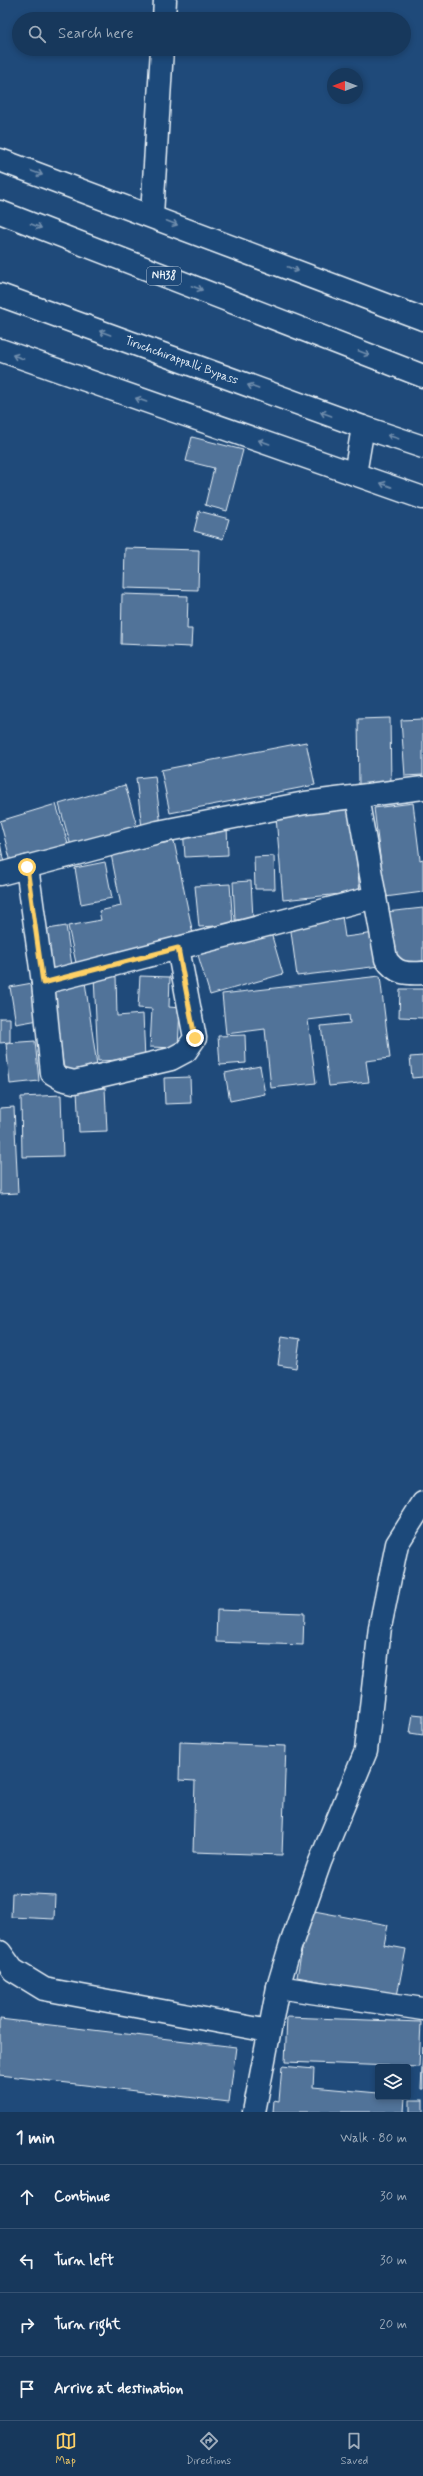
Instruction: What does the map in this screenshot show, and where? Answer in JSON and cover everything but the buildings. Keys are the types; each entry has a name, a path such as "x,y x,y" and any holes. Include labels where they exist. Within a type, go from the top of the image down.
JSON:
{"main road":[{"path":"164,12 165,0"},
{"path":"152,215 162,56"},
{"path":"0,160 152,215 423,319"},
{"name":"NH38","path":"0,212 423,376"},
{"name":"Tiruchchirappalli Bypass","path":"0,295 363,427 423,447"},
{"path":"0,350 423,498"},
{"path":"355,474 363,427"},
{"path":"0,874 158,832 305,803 423,788"},
{"path":"357,797 386,959 391,968 402,974 423,973"},
{"path":"27,867 43,983 52,1073 62,1079 74,1082 171,1060 186,1051 195,1038 178,948"},
{"path":"43,983 375,897"},
{"path":"254,2112 278,1987 320,1862 366,1751 380,1627 397,1544 423,1502"},
{"path":"0,1952 13,1970 44,1990 269,2031"},
{"path":"278,1987 423,2009"}],"route":[{"path":"27,867 43,983 178,948 195,1038"}]}
